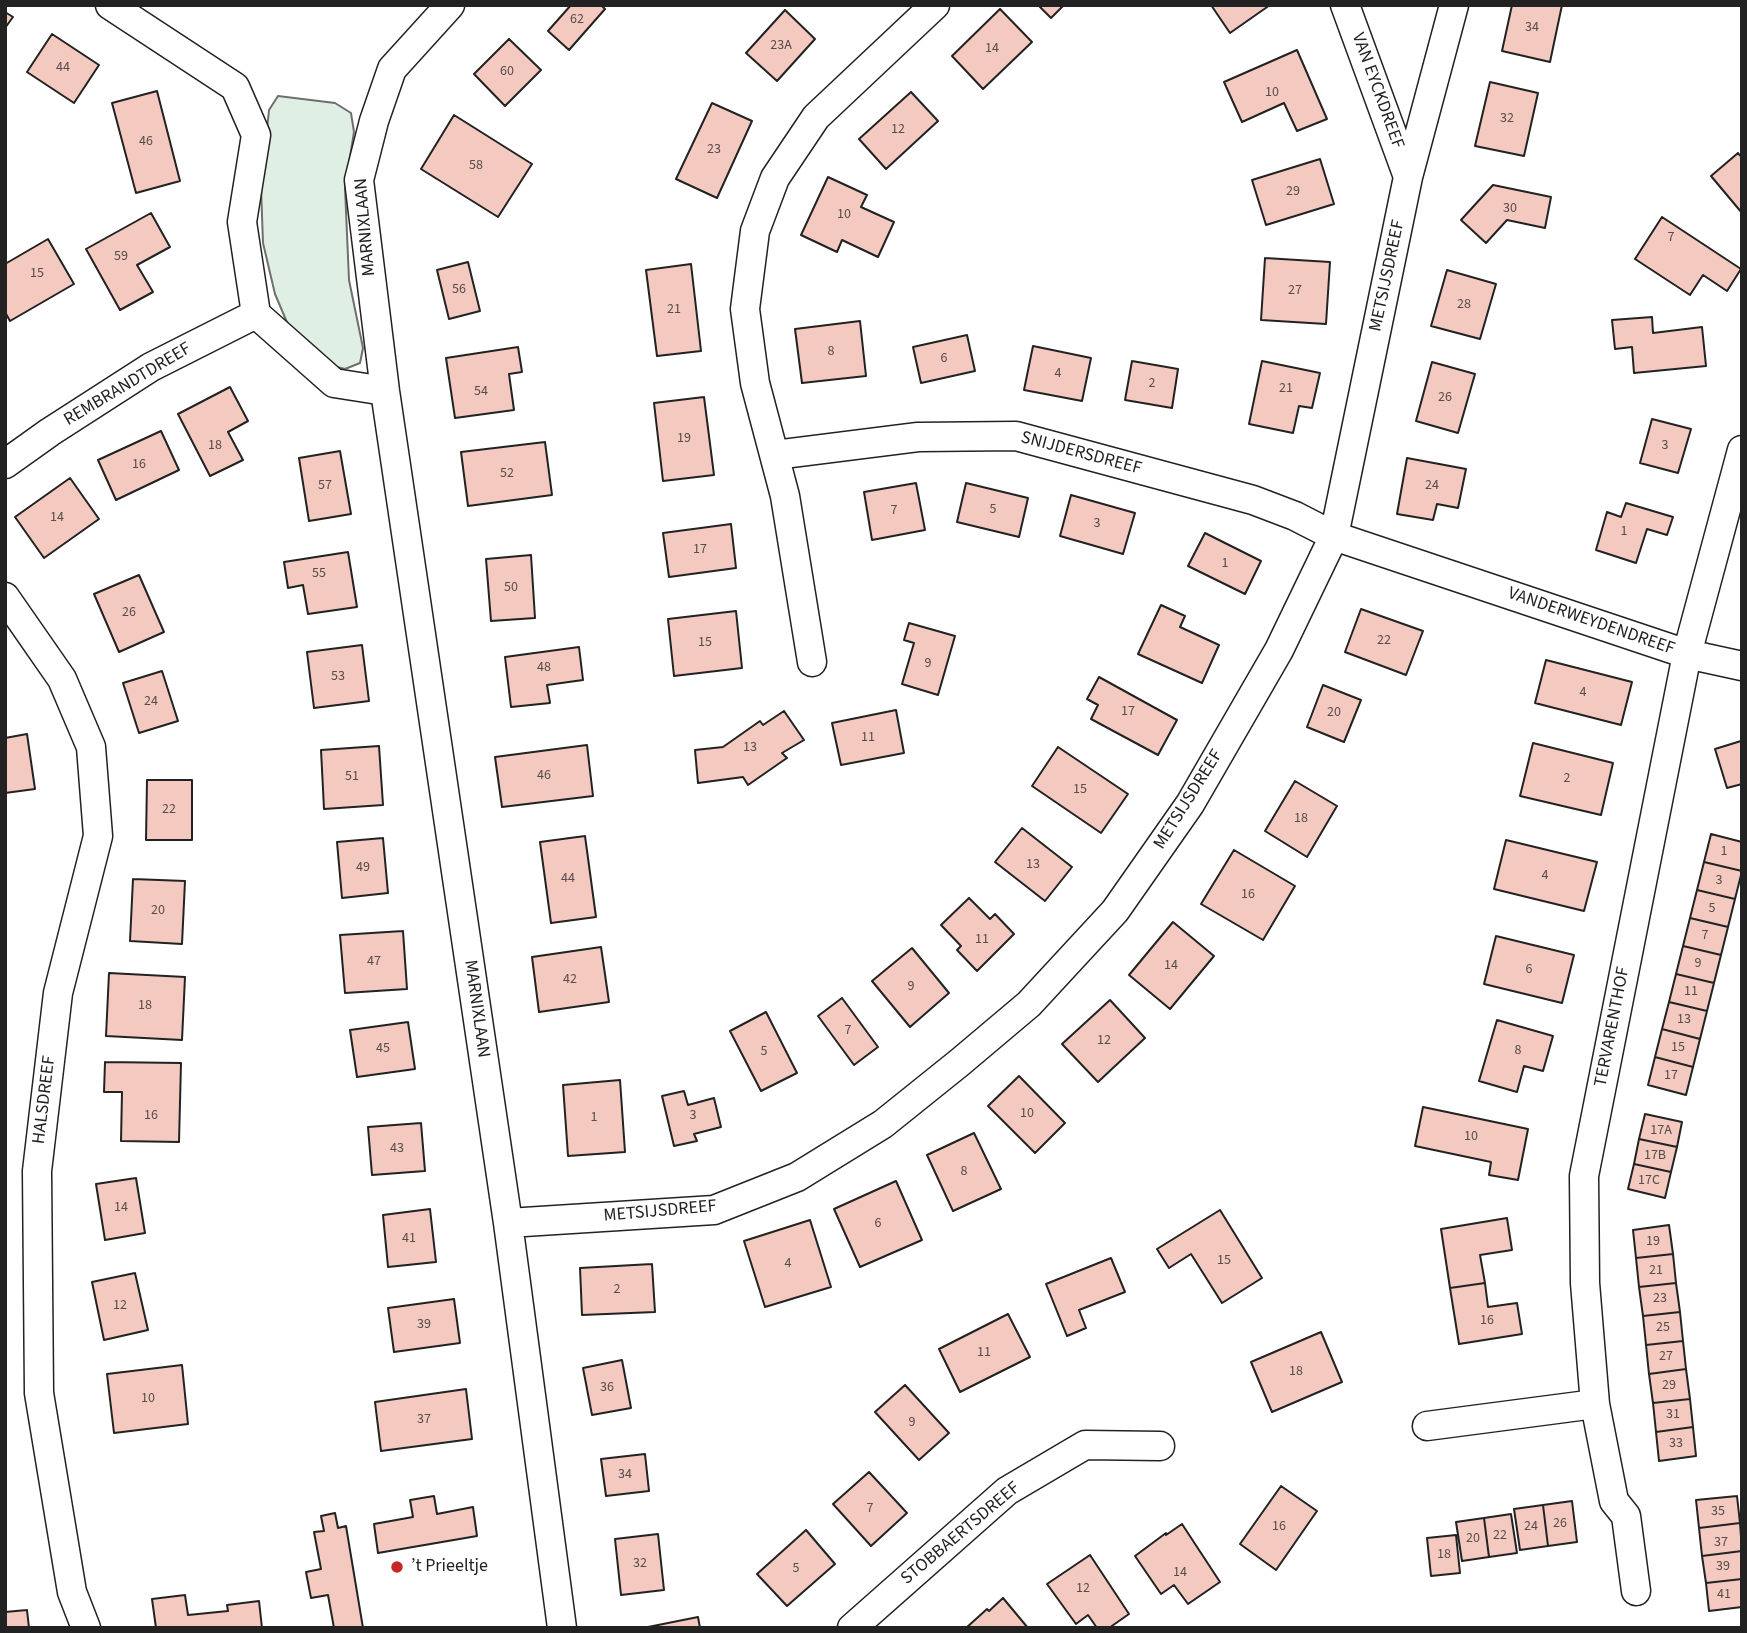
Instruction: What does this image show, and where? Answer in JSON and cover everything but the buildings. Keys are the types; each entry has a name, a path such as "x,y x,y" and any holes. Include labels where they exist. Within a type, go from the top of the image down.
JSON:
{"street":[{"path":"110,5 236,88 256,135 242,222 256,314 334,383 384,391"},
{"name":"MARNIXLAAN","path":"450,5 392,69 374,121 359,180 384,391 508,1223 562,1628"},
{"path":"812,662 785,496 755,383 745,309 755,231 775,178 816,117 935,5"},
{"name":"VAN EYCKDREEF","path":"1345,5 1408,177"},
{"name":"METSIJSDREEF","path":"508,1223 714,1210 797,1177 883,1124 959,1063 1029,1004 1115,911 1190,804 1279,650 1334,536 1408,177 1454,5"},
{"name":"REMBRANDTDREEF","path":"5,464 151,367 256,314"},
{"name":"SNIJDERSDREEF","path":"775,455 918,437 1016,436 1252,500 1295,516 1334,536"},
{"name":"VANDERWEYDENDREEF","path":"1334,536 1687,654 1742,450"},
{"name":"HALSDREEF","path":"5,597 62,679 91,747 98,836 58,993 37,1171 39,1393 72,1592 86,1628"},
{"path":"1687,654 1742,666"},
{"name":"TERVARENTHOF","path":"1636,1591 1626,1516 1614,1501 1595,1404 1585,1283 1584,1176 1687,654"},
{"path":"1427,1426 1595,1404"},
{"name":"STOBBAERTSDREEF","path":"852,1628 1018,1484 1085,1445 1160,1446"}],"green space":[{"path":"278,96 335,103 351,113 354,132 345,188 349,280 363,348 360,363 345,369 329,365 289,327 275,294 263,243 261,188 269,110"}],"place":[{"name":"’t Prieeltje","path":"397,1567"}]}
